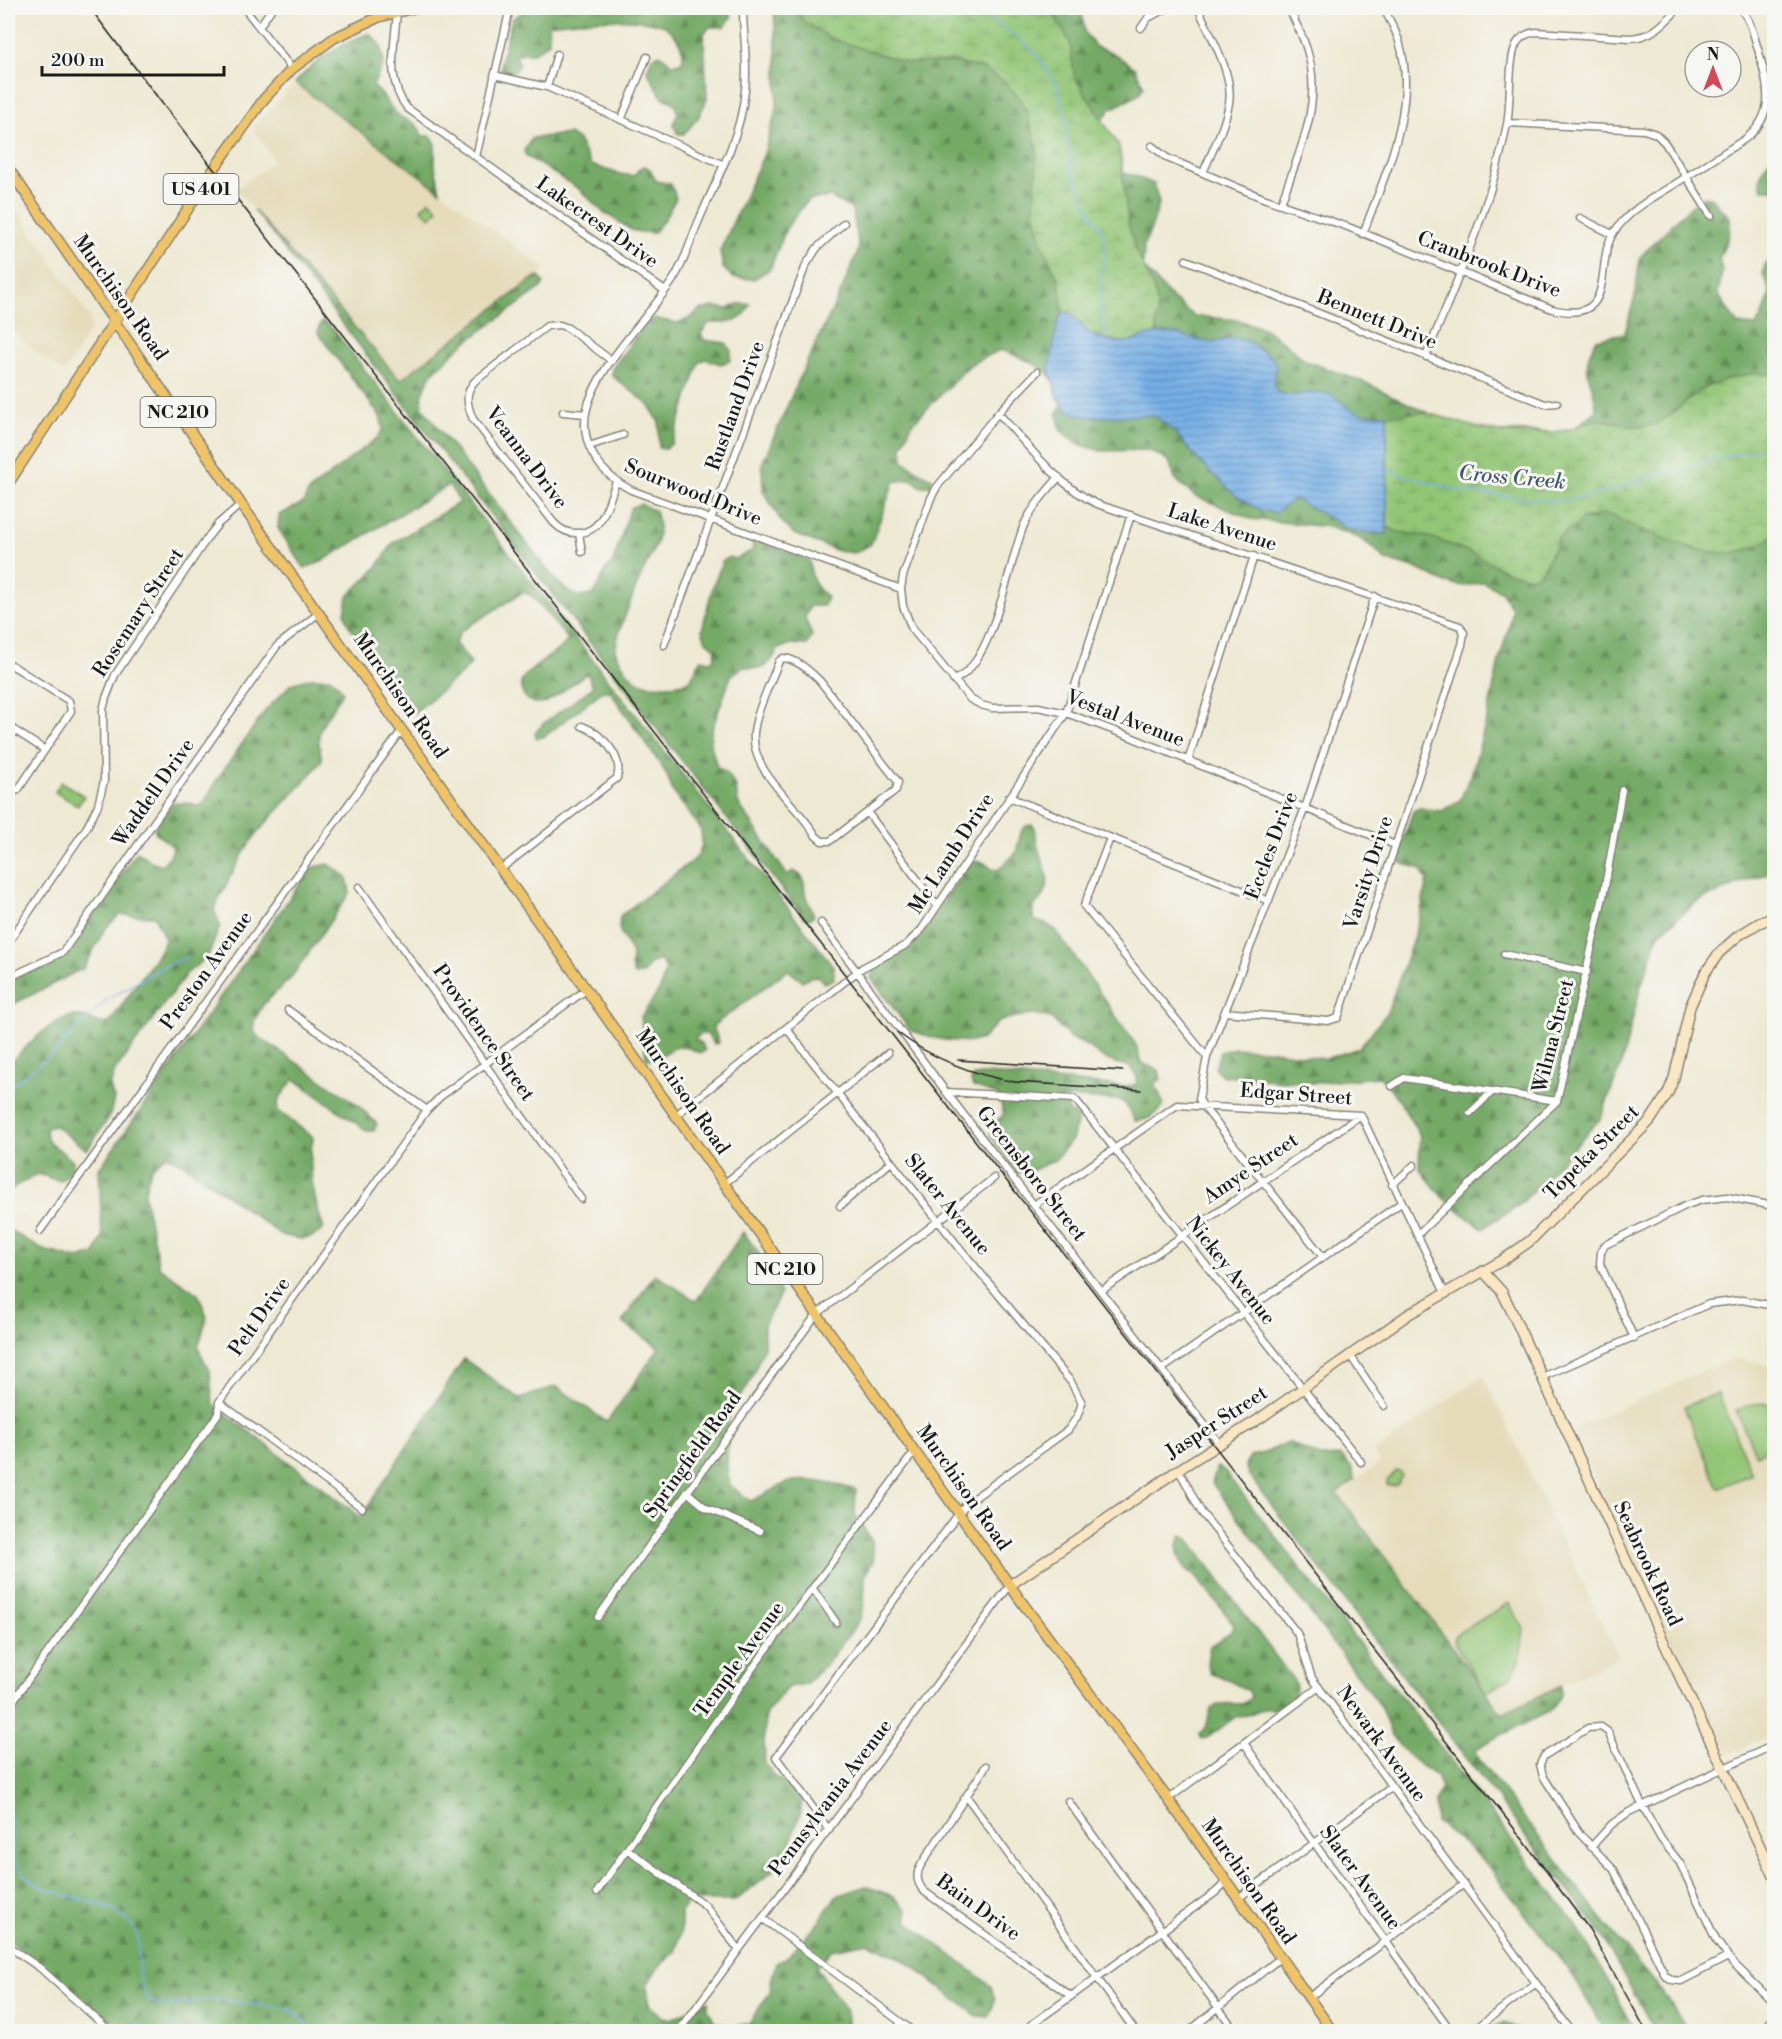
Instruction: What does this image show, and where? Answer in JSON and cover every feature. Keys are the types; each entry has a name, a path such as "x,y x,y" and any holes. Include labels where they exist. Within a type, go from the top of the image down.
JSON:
{"main road":[{"name":"US 401","path":"8,484 214,169 262,102 292,69 316,50 348,30 397,11 414,8"},
{"name":"Murchison Road","path":"8,168 241,504 817,1314 1333,2031"}],"street":[{"path":"244,8 292,69"},
{"path":"259,27 272,8"},
{"path":"476,157 510,8"},
{"name":"Lakecrest Drive","path":"397,11 393,70 398,94 414,113 665,291 678,270 738,126 747,77 743,8"},
{"path":"1141,28 1148,18 1167,8"},
{"path":"1198,8 1226,72 1230,88 1227,113 1203,173"},
{"path":"1281,204 1306,133 1312,94 1307,51 1289,8"},
{"path":"1363,234 1389,162 1404,101 1405,78 1402,53 1399,41 1383,8"},
{"path":"1426,357 1487,203 1508,123 1513,52 1516,45 1524,36 1536,32 1642,37 1657,30 1679,8"},
{"name":"Cranbrook Drive","path":"1152,146 1167,158 1281,204 1552,309 1573,312 1588,307 1600,295 1607,250 1612,234 1623,220 1635,209 1754,132 1766,110 1767,83 1752,28 1747,17 1738,8"},
{"path":"547,87 557,54"},
{"path":"621,120 647,57"},
{"path":"494,75 547,87 722,164"},
{"path":"1508,123 1648,131 1662,140 1711,216"},
{"path":"1580,218 1612,234"},
{"name":"Rustland Drive","path":"664,645 806,266 817,248 844,223"},
{"name":"Bennett Drive","path":"1186,260 1545,404 1557,403"},
{"name":"Sourwood Drive","path":"665,291 593,390 586,414 586,431 590,446 604,471 616,482 631,490 901,590"},
{"name":"Veanna Drive","path":"579,533 564,530 554,523 473,419 467,403 467,395 475,381 547,326 568,328 612,361"},
{"name":"Vestal Avenue","path":"1037,372 998,413 937,487 931,498 903,576 901,590 908,622 970,699 984,706 1038,707 1066,713 1395,845"},
{"path":"563,412 586,414"},
{"name":"Lake Avenue","path":"998,413 1059,477 1086,499 1375,596 1460,626 1462,630"},
{"path":"590,446 623,435"},
{"path":"953,680 973,665 982,651 1025,524 1038,502 1059,477"},
{"path":"582,552 579,533 591,530 600,522 616,482"},
{"name":"Rosemary Street","path":"8,943 87,827 98,805 104,781 103,710 115,675 208,537 226,515 241,504"},
{"name":"Mc Lamb Drive","path":"676,1115 858,972 876,959 906,945 922,929 1066,713 1131,515"},
{"path":"1188,761 1254,556"},
{"name":"Eccles Drive","path":"1203,1106 1199,1099 1207,1057 1305,808 1375,596"},
{"name":"Waddell Drive","path":"8,977 63,952 277,646 319,613"},
{"name":"Varsity Drive","path":"1225,1012 1328,1021 1338,1018 1462,645 1464,633 1462,630"},
{"path":"780,659 793,660 814,675 897,778 896,790 868,813 834,840 822,841 758,760 754,744 754,728 780,659"},
{"path":"8,663 69,701 71,705 71,711 18,790 8,791"},
{"path":"8,726 45,750"},
{"path":"501,869 617,778 620,772 618,760 595,730 582,726"},
{"name":"Preston Avenue","path":"40,1231 402,730"},
{"name":"Wilma Street","path":"1417,1235 1557,1101 1587,972 1622,790"},
{"path":"1009,797 1269,901"},
{"path":"868,813 937,906"},
{"path":"1110,838 1084,906 1207,1057"},
{"name":"Providence Street","path":"359,887 581,1199"},
{"name":"Topeka Street","path":"1445,1293 1530,1241 1650,1121 1668,1093 1674,1078 1690,1007 1705,973 1719,953 1738,936 1774,917"},
{"name":"Greensboro Street","path":"820,923 946,1092 1220,1443"},
{"path":"1504,954 1587,972"},
{"name":"Pelt Drive","path":"8,1708 218,1414 219,1402 427,1110 441,1096 587,989"},
{"path":"288,1010 427,1110"},
{"name":"Slater Avenue","path":"786,1028 891,1162 1071,1382 1082,1403 1077,1417 1068,1430 966,1504 959,1513"},
{"path":"725,1183 888,1053"},
{"path":"1392,1086 1404,1078 1557,1101"},
{"name":"Nickey Avenue","path":"946,1092 1075,1099 1361,1462"},
{"path":"1470,1113 1492,1092"},
{"name":"Edgar Street","path":"1114,1149 1177,1105 1361,1115 1392,1185 1445,1293"},
{"path":"1203,1106 1323,1257"},
{"name":"Amye Street","path":"1101,1292 1361,1115"},
{"path":"1034,1205 1114,1149"},
{"path":"840,1206 891,1162"},
{"path":"1392,1185 1414,1165"},
{"name":"Springfield Road","path":"598,1617 817,1314 994,1178"},
{"path":"1634,1338 1600,1264 1601,1252 1605,1245 1702,1200 1727,1197 1774,1206"},
{"path":"1162,1369 1401,1203"},
{"name":"Seabrook Road","path":"1483,1271 1502,1292 1774,1876"},
{"name":"Jasper Street","path":"1010,1585 1178,1470 1259,1419 1409,1314 1445,1293"},
{"path":"1542,1377 1697,1308 1717,1302 1742,1300 1774,1306"},
{"path":"1350,1355 1384,1406"},
{"path":"219,1402 362,1508"},
{"name":"Temple Avenue","path":"597,1892 752,1669 915,1451"},
{"name":"Newark Avenue","path":"1178,1470 1188,1484 1202,1513 1297,1634 1304,1649 1309,1670 1319,1687 1572,2031"},
{"path":"687,1492 706,1508 760,1531"},
{"path":"829,1830 776,1757 959,1513"},
{"name":"Pennsylvania Avenue","path":"678,2031 1010,1585"},
{"path":"813,1589 836,1622"},
{"path":"1168,1799 1319,1687"},
{"path":"1728,1957 1681,1981 1668,1978 1614,1870 1580,1834 1543,1776 1540,1764 1547,1754 1588,1728 1596,1726 1604,1729 1610,1735 1642,1805 1661,1839 1680,1863 1706,1920 1728,1957 1774,2003"},
{"name":"Slater Avenue","path":"1244,1743 1314,1843 1452,2031"},
{"path":"1591,1847 1612,1824 1642,1805 1774,1745"},
{"name":"Bain Drive","path":"986,1766 921,1865 918,1873 920,1885 925,1892 1071,1996"},
{"path":"1237,1899 1392,1787"},
{"path":"967,1797 1136,2031"},
{"path":"1068,1801 1236,2031"},
{"path":"627,1850 705,1906 738,1949"},
{"path":"1765,1856 1774,1851"},
{"path":"1025,2031 1226,1882"},
{"path":"1308,1998 1464,1884"},
{"path":"762,1918 914,2031"},
{"path":"8,1946 40,1968 111,2031"},
{"path":"1188,2031 1219,2009 1280,1958"},
{"path":"1471,2031 1536,1983"},
{"path":"1761,2031 1774,2018"},
{"path":"895,2031 901,2022"}],"shaded area":[{"path":"295,83 546,269 400,380 236,189 274,161 253,127"},
{"path":"8,196 90,318 91,328 64,373 8,330"},
{"path":"1733,1358 1774,1366 1774,1734 1723,1757 1572,1429"},
{"path":"1483,1375 1618,1657 1502,1714 1336,1493 1380,1463 1374,1452"}],"green space":[{"path":"528,8 727,8 732,16 725,27 710,27 704,33 707,99 698,118 684,134 678,134 673,124 678,113 674,103 662,97 647,71 652,57 660,54 672,64 681,63 683,56 679,41 669,29 662,25 636,20 591,20 549,24 549,42 534,53 522,53 516,56 520,64 516,71 509,73 501,69 501,60 512,19"},
{"path":"774,8 1089,8 1082,15 1085,33 1096,47 1113,53 1135,68 1144,87 1137,96 1110,109 1102,121 1119,146 1123,173 1154,184 1159,203 1144,245 1143,267 1171,297 1194,316 1238,320 1263,328 1306,361 1366,383 1432,415 1473,427 1499,432 1555,432 1573,429 1596,411 1587,368 1591,350 1597,339 1625,333 1635,296 1640,257 1680,216 1704,196 1712,198 1730,217 1729,233 1719,258 1722,272 1718,294 1737,324 1756,326 1769,295 1763,274 1765,264 1774,260 1774,872 1698,901 1659,934 1640,989 1622,1062 1601,1118 1522,1203 1482,1229 1443,1198 1419,1168 1420,1136 1399,1100 1380,1077 1312,1083 1223,1076 1215,1068 1220,1052 1234,1048 1268,1050 1325,1059 1359,1048 1387,1013 1418,925 1427,881 1420,868 1403,864 1397,858 1413,811 1420,808 1442,811 1460,800 1471,776 1487,718 1512,609 1502,592 1483,582 1465,586 1446,583 1415,568 1385,560 1373,547 1359,538 1329,527 1251,519 1195,496 1175,479 1169,461 1149,450 1101,451 1078,444 1060,430 1057,412 1066,401 1054,381 1031,362 1000,350 970,365 912,424 902,447 903,460 932,478 931,485 921,487 911,479 894,482 871,544 855,553 838,551 794,534 781,521 763,491 762,464 859,248 852,209 830,197 808,200 787,227 770,269 754,279 733,278 723,268 720,251 764,154 777,106"},
{"path":"795,8 1050,8 1070,42 1074,74 1080,86 1119,146 1128,223 1135,247 1155,293 1158,314 1157,334 1127,342 1118,342 1088,333 1069,312 1063,312 1059,281 1042,244 1034,210 1037,153 1035,138 1024,106 1006,83 982,68 953,62 908,63 832,39 803,21"},
{"path":"369,33 380,43 384,62 373,86 395,112 414,123 422,136 431,136 435,142 435,166 440,191 295,83 312,66 329,54"},
{"path":"569,134 578,140 591,165 633,176 645,166 650,169 656,181 671,184 676,198 664,220 653,233 633,231 603,212 579,189 526,156 524,151 532,138"},
{"path":"1774,154 1774,193 1773,189 1762,189 1760,179"},
{"path":"429,200 438,209 430,217 421,209"},
{"path":"254,210 400,380 539,276 544,283 541,288 462,345 430,376 422,396 422,407 549,572 568,592 574,595 594,594 606,569 612,564 631,507 641,504 655,511 659,526 657,542 636,587 619,632 615,651 629,674 640,682 656,685 684,683 690,681 701,659 710,661 714,659 716,649 706,641 702,630 712,589 722,562 729,557 736,559 753,550 752,538 810,561 814,581 827,597 824,606 810,606 805,618 812,636 807,645 791,644 778,649 765,667 743,667 731,676 712,729 710,742 717,767 727,773 736,787 738,803 787,875 793,871 803,879 806,897 814,916 809,919 804,918"},
{"path":"738,304 750,304 739,319 709,323 701,333 704,340 726,343 731,350 730,361 721,364 705,359 699,363 672,443 665,449 659,448 659,421 648,404 612,376 612,369 647,321 652,318 677,323 689,319 699,310 715,307 728,309"},
{"path":"323,321 332,328 834,967 834,979 824,983 818,976 802,981 788,970 713,1026 719,1043 714,1044 707,1034 701,1034 695,1039 702,1044 705,1051 700,1053 690,1048 676,1047 661,1056 646,1059 641,1017 660,989 666,969 660,960 651,963 643,974 634,975 631,966 632,954 619,929 620,916 697,857 702,845 701,829 673,792 666,773 610,691 603,691 545,736 537,738 535,733 544,723 593,687 587,673 544,703 533,703 522,692 521,682 524,677 565,644 568,639 532,596 523,592 461,631 455,643 471,663 467,669 414,713 404,712 402,702 348,624 345,613 348,596 377,567 393,543 460,502 449,485 319,563 304,568 278,528 279,515 303,503 309,491 378,437 383,429 380,416 318,333"},
{"path":"1755,373 1774,375 1774,535 1756,546 1736,552 1709,551 1667,540 1604,514 1582,519 1576,526 1559,537 1542,571 1535,576 1526,576 1507,572 1468,551 1429,537 1398,532 1387,527 1387,416 1410,413 1431,414 1480,429 1514,433 1564,431 1596,420 1640,427 1662,420 1709,386"},
{"path":"311,678 331,678 343,692 320,731 322,760 260,830 241,856 214,909 220,926 208,956 186,974 115,1071 110,1086 114,1099 110,1116 87,1150 55,1126 46,1128 47,1140 73,1161 74,1170 60,1181 38,1174 17,1185 8,1193 8,1064 47,1029 64,1018 77,1016 109,1023 158,954 165,939 154,916 119,915 105,929 84,968 8,1007 8,981 66,954 137,852 162,865 171,855 173,847 154,829 173,803 190,803 198,806 205,802 216,781 265,711 291,684"},
{"path":"61,782 84,796 78,806 55,792"},
{"path":"1032,825 1035,828 1047,879 1046,890 1034,906 1034,920 1056,930 1136,1045 1141,1063 1159,1070 1161,1079 1155,1084 1164,1105 1151,1117 1135,1121 1121,1100 1054,1097 1066,1098 1070,1103 1069,1112 1075,1114 1078,1120 1072,1140 1055,1160 1025,1174 1015,1171 990,1136 991,1127 1004,1114 998,1095 973,1087 971,1081 974,1076 989,1074 1121,1086 1136,1085 1137,1077 1129,1066 1101,1057 1087,1046 1070,1038 1051,1018 1033,1015 998,1022 982,1039 971,1042 944,1040 924,1035 910,1030 871,978 873,969 906,950 918,940 969,864 976,861 982,862 998,870 1016,853 1021,832 1026,826"},
{"path":"329,864 347,877 350,893 291,978 263,1005 254,1021 255,1034 358,1105 377,1124 374,1131 367,1131 294,1079 279,1099 277,1110 313,1137 312,1183 324,1229 304,1239 281,1235 184,1164 167,1155 151,1169 144,1195 159,1267 198,1294 207,1316 198,1348 210,1372 213,1404 361,1517 464,1359 520,1399 556,1386 607,1422 659,1348 622,1322 655,1274 696,1301 743,1232 758,1252 781,1293 764,1325 764,1348 749,1384 729,1412 727,1468 730,1485 750,1501 789,1482 804,1480 856,1490 855,1515 872,1541 874,1559 865,1576 864,1604 860,1620 828,1662 806,1684 788,1687 766,1713 765,1763 775,1778 785,1781 802,1800 789,1856 735,1901 688,1901 681,1911 681,1932 675,1952 658,1968 647,1985 649,2005 663,2017 671,2019 708,2001 708,2009 715,2022 733,2027 749,2023 770,1992 777,1961 787,1957 818,1923 836,1896 866,1886 893,1896 907,1910 908,1922 991,1986 995,2000 989,2017 977,2016 907,1962 869,1943 832,1950 816,1967 847,2011 847,2031 121,2031 76,1992 8,1940 8,1229 41,1249 78,1259 95,1254 102,1237 99,1169 311,868"},
{"path":"1718,1393 1752,1474 1718,1488 1684,1407"},
{"path":"1766,1403 1774,1406 1774,1447 1756,1455 1736,1411 1752,1404"},
{"path":"1288,1442 1320,1457 1341,1456 1352,1468 1355,1480 1337,1493 1502,1714 1561,1685 1561,1696 1549,1712 1487,1742 1476,1750 1479,1759 1608,1927 1670,2002 1688,2031 1655,2031 1597,1928 1249,1476 1245,1465 1251,1456 1267,1452"},
{"path":"1217,1467 1225,1472 1474,1790 1577,1926 1636,2031 1605,2031 1573,1976 1486,1864 1436,1822 1435,1802 1441,1788 1436,1776 1403,1750 1391,1735 1380,1705 1212,1483"},
{"path":"1396,1471 1400,1471 1402,1475 1398,1484 1387,1485 1387,1481"},
{"path":"1182,1535 1189,1539 1297,1685 1294,1697 1286,1706 1237,1716 1207,1738 1201,1739 1200,1734 1206,1728 1211,1708 1221,1704 1241,1704 1251,1697 1249,1691 1218,1675 1210,1674 1207,1664 1210,1646 1233,1630 1234,1624 1195,1576 1185,1568 1178,1556 1178,1545"},
{"path":"1509,1603 1524,1629 1520,1661 1511,1677 1486,1693 1454,1642 1455,1635"},
{"path":"1504,2022 1522,2031 1487,2031"}],"water":[{"path":"1063,312 1074,316 1091,334 1114,342 1127,342 1161,333 1210,342 1233,338 1247,341 1275,361 1275,390 1288,395 1326,393 1358,413 1387,414 1387,534 1352,531 1295,499 1275,513 1260,510 1235,495 1199,461 1174,431 1156,417 1146,415 1083,416 1066,410 1058,398 1049,369 1058,321"}],"waterway":[{"name":"Cross Creek","path":"936,8 972,12 994,21 1021,40 1039,57 1058,87 1066,121 1072,172 1087,206 1103,233 1105,253 1101,276 1101,316 1106,339 1104,339"},
{"name":"Cross Creek","path":"1387,471 1464,492 1552,501 1571,500 1675,472 1716,458 1774,446"},
{"path":"8,1088 57,1051 70,1035 109,998 165,966 187,957"},
{"path":"8,1811 12,1824 14,1857 27,1877 55,1892 119,1913 130,1923 137,1937 140,1980 150,2001 167,2006 215,1999 289,2009 299,2015 312,2032"}],"railway":[{"path":"90,8 165,107 1524,1841 1589,1929 1647,2032"},
{"path":"897,1032 924,1050 953,1064 1000,1079 1015,1082 1141,1090"},
{"path":"958,1060 1123,1071"}]}
